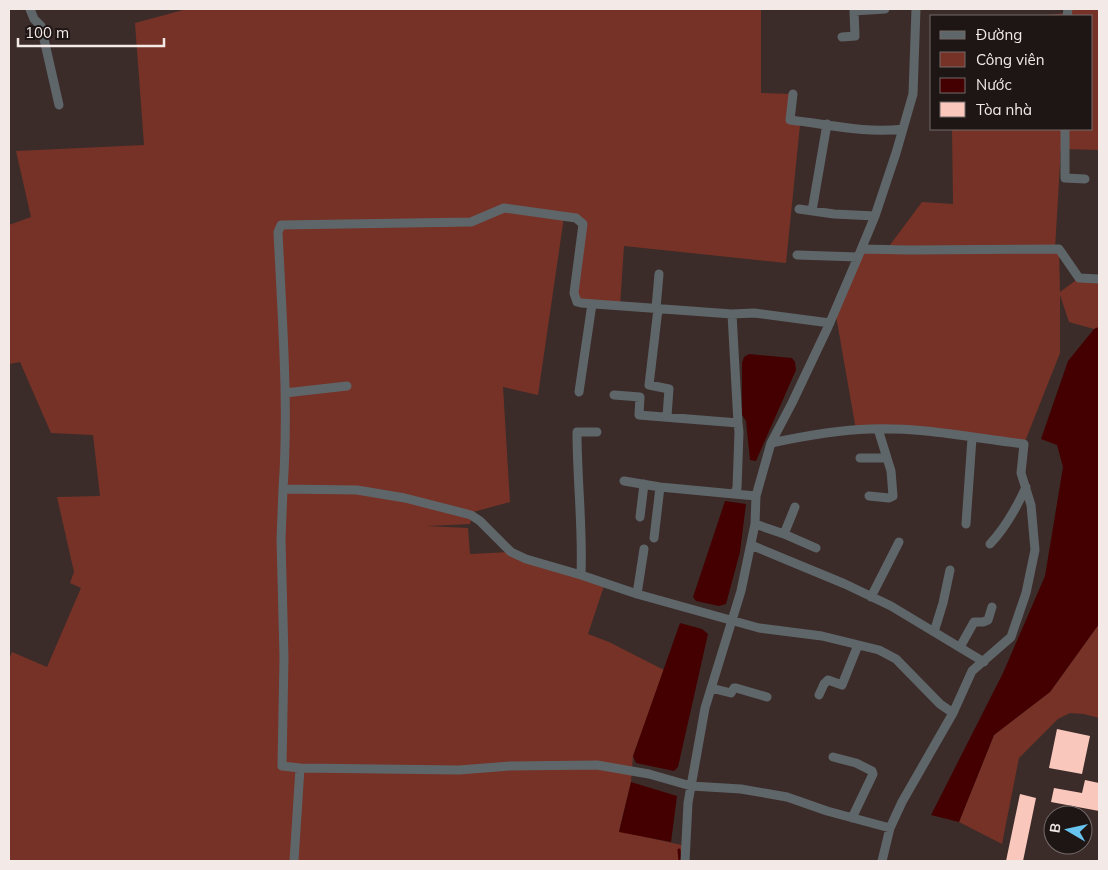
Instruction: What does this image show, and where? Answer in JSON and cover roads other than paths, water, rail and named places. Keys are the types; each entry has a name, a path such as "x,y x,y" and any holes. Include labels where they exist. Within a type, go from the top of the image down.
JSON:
{"street":[{"path":"30,9 34,19 41,26 59,105"},
{"path":"842,37 855,36 854,11 885,9"},
{"path":"685,861 688,803 705,708 741,591 755,524 756,496 771,443 830,323 860,253 903,129 913,94 916,9"},
{"path":"793,94 790,120 862,129 903,129"},
{"path":"812,211 827,124"},
{"path":"1066,130 1065,178 1084,179"},
{"path":"830,323 754,313 732,314 581,304 577,302 575,297 583,224 576,218 504,208 471,222 281,225 278,232 285,456 281,539 284,658 282,766 300,768 459,770 510,766 597,765 649,774 691,786 741,789 786,796 827,811 890,828"},
{"path":"799,209 834,214 874,216"},
{"path":"797,255 909,250 1059,250 1079,278 1099,280"},
{"path":"659,274 650,385 669,389 667,416"},
{"path":"579,392 592,304"},
{"path":"732,314 740,432 737,488 734,494"},
{"path":"284,393 347,386"},
{"path":"614,395 640,397 639,415 738,423"},
{"path":"771,443 807,435 878,429 913,430 1024,444 1021,473 1032,505 1035,550 1026,593 1011,637 972,671 953,713 902,802 890,828 882,861"},
{"path":"869,496 889,498 894,496 891,471 878,429"},
{"path":"581,575 582,540 577,468 577,432 597,432"},
{"path":"966,524 972,438"},
{"path":"860,458 887,458"},
{"path":"624,481 660,487 756,496"},
{"path":"640,517 644,484"},
{"path":"654,538 660,487"},
{"path":"990,544 1002,532 1026,487"},
{"path":"283,489 357,490 405,498 471,515 480,521 511,552 526,559 637,594 759,628 822,636 879,650 896,659 940,704 953,713"},
{"path":"784,534 795,507"},
{"path":"755,524 816,548"},
{"path":"871,597 899,542"},
{"path":"751,545 891,606 984,662"},
{"path":"637,594 644,549"},
{"path":"934,632 950,570"},
{"path":"960,647 974,622 988,620 992,607"},
{"path":"819,695 825,681 828,680 842,685 858,645"},
{"path":"711,688 732,693 734,688 736,688 767,696"},
{"path":"833,757 856,763 872,771 873,774 852,818"},
{"path":"294,861 300,768"}],"water":[{"path":"1099,327 1099,624 1050,692 994,735 959,822 931,815 1003,673 1045,576 1063,467 1057,445 1041,439 1068,361 1094,329"},
{"path":"749,354 792,358 795,362 796,370 756,461 750,460 746,421 742,415 742,363 744,357"},
{"path":"725,501 746,504 740,552 726,604 719,606 696,601 693,597"},
{"path":"680,623 702,629 708,634 678,767 674,771 636,763 633,756"},
{"path":"631,782 677,796 671,842 619,832"}],"waterway":[{"path":"679,850 680,861"}]}
